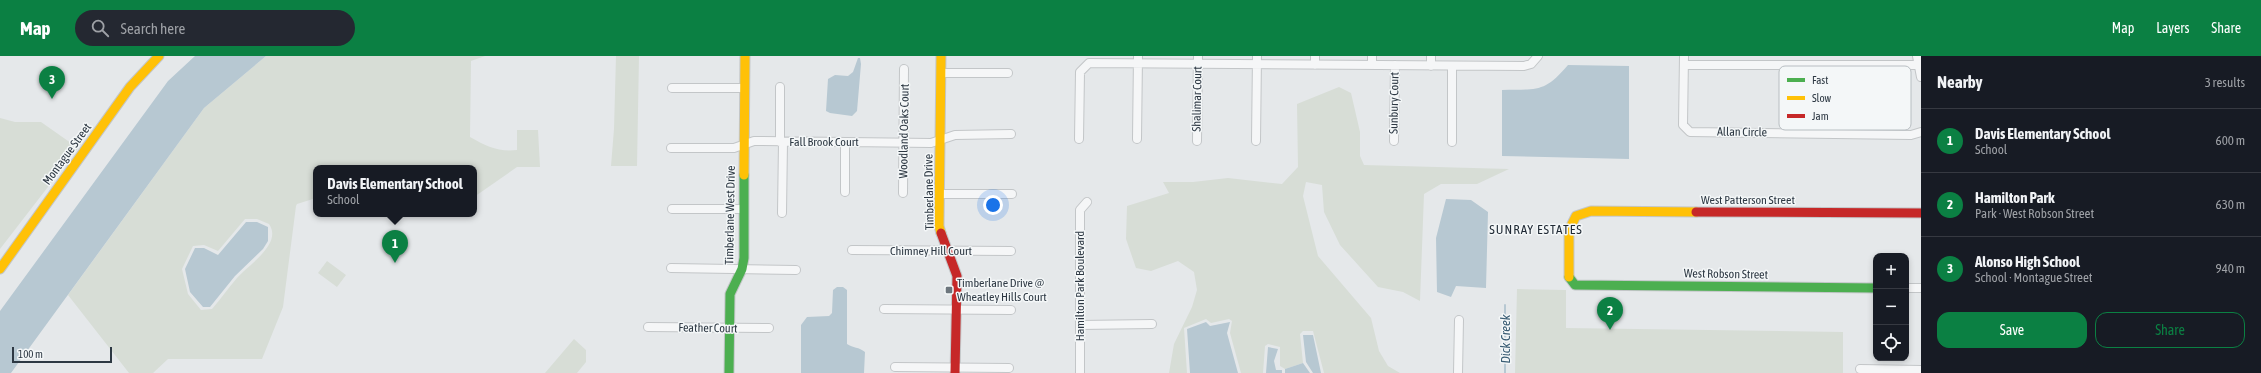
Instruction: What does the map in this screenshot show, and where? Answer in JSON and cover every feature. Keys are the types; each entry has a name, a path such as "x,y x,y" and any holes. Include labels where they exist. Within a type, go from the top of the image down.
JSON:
{"street":[{"name":"Montague Street","path":"0,269 130,87 159,56"},
{"name":"Timberlane West Drive","path":"729,373 730,294 742,269 744,258 743,209 745,56"},
{"name":"Timberlane Drive","path":"941,56 939,226 956,276 957,310 955,371"},
{"path":"1315,56 1315,65"},
{"path":"1372,56 1372,65"},
{"path":"1431,56 1431,66"},
{"path":"1079,139 1080,72 1089,64 1138,60 1256,60 1315,65 1524,66 1531,64 1538,56"},
{"name":"Allan Circle","path":"1684,56 1683,125 1690,132 1911,135 1921,132"},
{"path":"1917,56 1921,77"},
{"path":"1137,139 1138,60"},
{"name":"Shalimar Court","path":"1197,141 1198,60"},
{"path":"1256,60 1256,141"},
{"path":"1684,65 1919,66"},
{"name":"Sunbury Court","path":"1394,141 1395,66"},
{"path":"1452,66 1452,142"},
{"name":"Woodland Oaks Court","path":"903,193 904,70"},
{"path":"941,73 1008,74"},
{"path":"780,87 782,213"},
{"path":"672,88 744,88"},
{"name":"Fall Brook Court","path":"671,148 734,148 754,141 931,143 940,138 955,135 1012,134"},
{"path":"845,142 845,192"},
{"path":"940,194 1012,194"},
{"name":"Hamilton Park Boulevard","path":"1080,373 1080,210 1087,202"},
{"path":"672,208 743,209"},
{"name":"West Patterson Street","path":"1575,285 1569,277 1569,230 1576,216 1591,210 1921,213"},
{"name":"Chimney Hill Court","path":"852,250 1011,251"},
{"path":"671,268 796,270"},
{"name":"West Robson Street","path":"1575,285 1873,288"},
{"path":"1909,288 1921,288"},
{"path":"884,309 1011,310"},
{"path":"1458,373 1459,320"},
{"path":"1080,325 1152,324"},
{"name":"Feather Court","path":"648,327 769,328"},
{"path":"895,367 955,371 1009,368"},
{"path":"1860,369 1921,370"}],"shaded area":[{"path":"195,56 266,56 204,108 11,373 0,373 0,311 168,81"},
{"path":"266,56 485,56 471,61 470,137 492,148 517,150 517,130 538,130 540,167 517,167 477,195 477,165 313,165 313,199 297,204 296,206 283,307 262,359 168,359 153,373 129,373 68,295 204,108","holes":["245,219 257,219 269,224 272,232 271,239 262,254 237,278 212,309 201,310 188,294 182,269 193,246 204,245 218,251"]},
{"path":"616,56 639,56 637,166 611,166 614,129"},
{"path":"858,58 860,58 861,64 857,111 852,116 830,113 826,111 828,79 835,75 848,76 853,72"},
{"path":"1568,65 1629,66 1629,159 1502,156 1502,90 1540,88 1553,81"},
{"path":"1339,87 1351,93 1360,132 1360,156 1364,165 1509,169 1477,184 1441,184 1424,194 1420,301 1403,292 1378,287 1340,245 1324,212 1322,185 1306,182 1303,196 1318,256 1371,318 1379,351 1388,366 1400,373 1324,373 1313,331 1303,331 1300,334 1303,363 1285,369 1280,366 1280,347 1268,344 1265,346 1263,373 1241,373 1230,333 1232,321 1229,319 1211,323 1206,319 1184,328 1187,373 1169,373 1174,344 1192,307 1197,290 1194,272 1178,261 1151,271 1136,268 1126,239 1127,206 1169,193 1163,182 1193,182 1228,178 1282,184 1298,167 1297,104"},
{"path":"0,118 15,122 41,122 78,148 0,249"},
{"path":"1446,199 1471,200 1488,212 1486,288 1456,286 1451,297 1437,292 1436,238"},
{"path":"246,222 257,222 268,227 268,241 263,249 235,276 210,307 203,307 190,292 185,269 195,248 204,248 218,255"},
{"path":"327,261 346,275 337,287 318,273"},
{"path":"837,287 843,287 847,290 847,344 865,352 864,373 801,373 801,325 807,317 829,316 832,313 833,290"},
{"path":"1517,289 1566,290 1566,328 1843,332 1843,373 1515,373"},
{"path":"1206,322 1210,326 1230,322 1227,333 1238,373 1190,373 1187,329"},
{"path":"1303,335 1313,335 1321,373 1313,373 1306,362"},
{"path":"574,339 586,350 586,362 577,373 545,373"},
{"path":"1268,347 1278,349 1274,361 1276,370 1282,370 1282,373 1266,373"},
{"path":"1303,363 1310,373 1285,373 1285,369"}],"waterway":[{"name":"Dick Creek","path":"1505,305 1505,373"}],"traffic: fast":[{"path":"729,373 730,294 742,269 744,258 744,175"},
{"path":"1569,277 1575,285 1873,288"}],"traffic: slow":[{"path":"0,269 130,87 159,56"},
{"path":"744,175 745,56"},
{"path":"941,56 939,226 941,233"},
{"path":"1569,277 1569,230 1576,216 1591,211 1696,212"}],"traffic: jam":[{"path":"1696,212 1921,213"},
{"path":"941,233 957,276 955,373"}],"place":[{"name":"Alonso High School","path":"52,99"},
{"name":"Davis Elementary School","path":"395,263"},
{"name":"Timberlane Drive @ Wheatley Hills Court","path":"949,290"},
{"name":"Hamilton Park","path":"1610,330"}],"district":[{"name":"SUNRAY ESTATES","path":"1536,229"}]}
